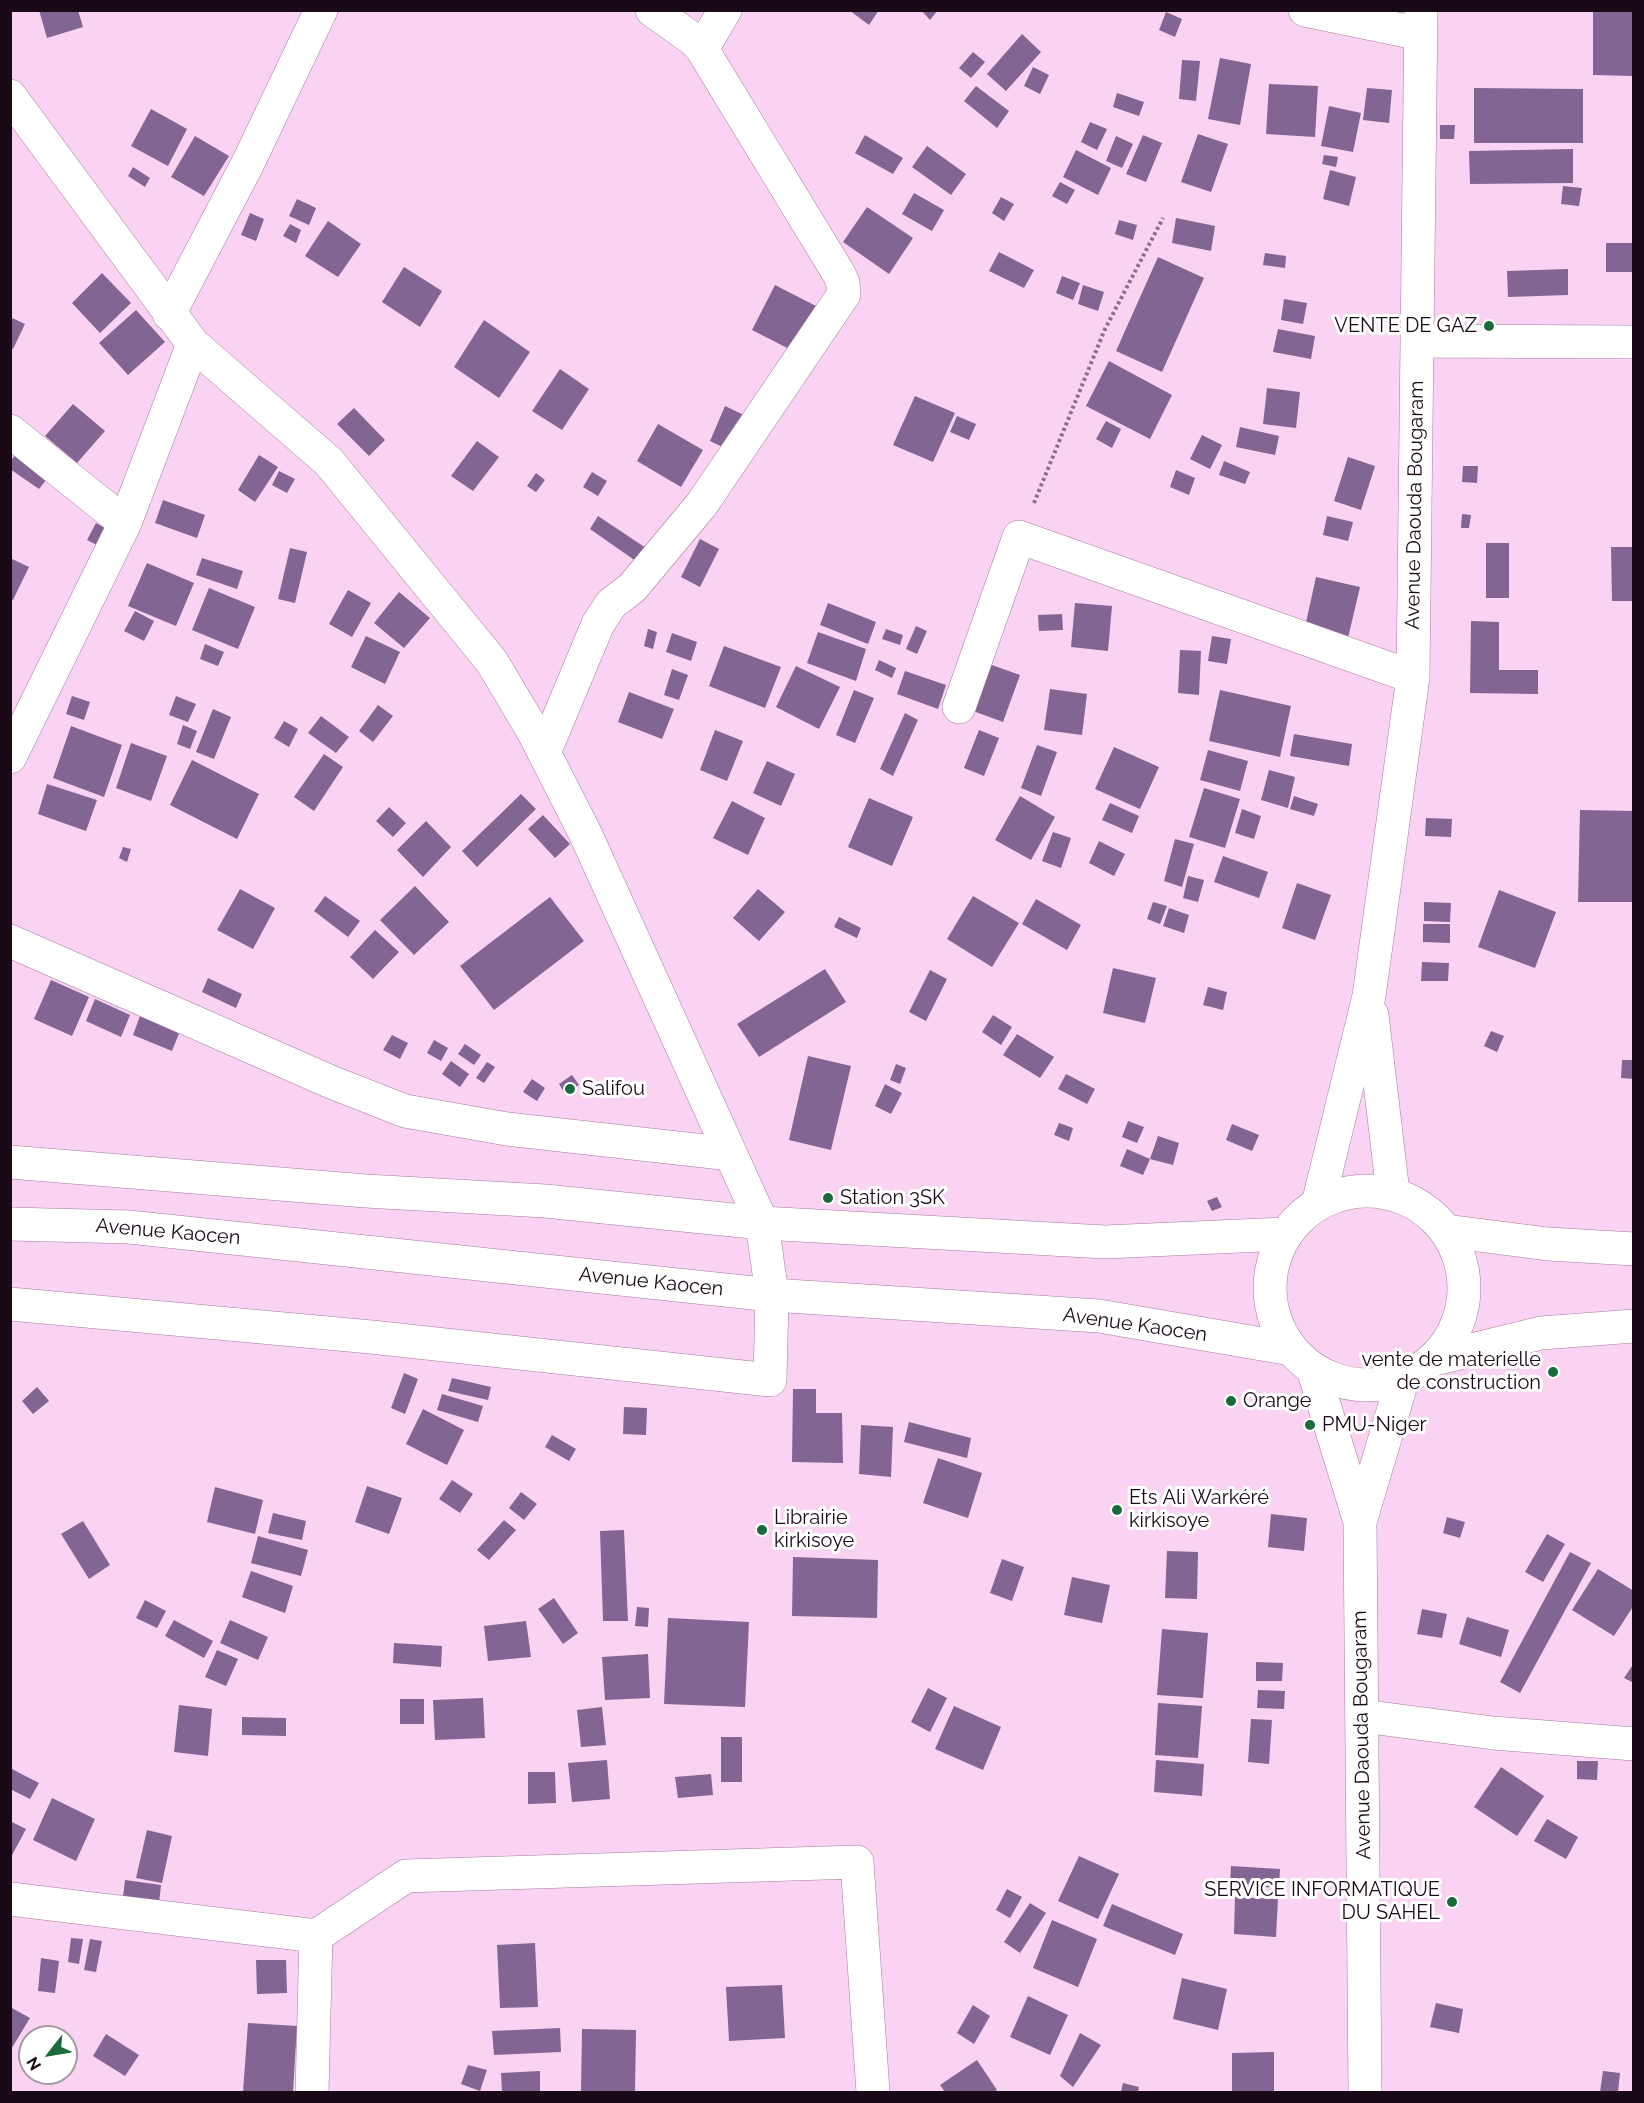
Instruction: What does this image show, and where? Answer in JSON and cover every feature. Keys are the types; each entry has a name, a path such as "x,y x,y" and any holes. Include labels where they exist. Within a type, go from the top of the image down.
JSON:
{"main road":[{"path":"169,314 248,162 321,10"},
{"path":"544,753 598,624 611,604 632,588 702,504 844,294 839,274 702,49 694,40 652,10"},
{"path":"702,49 725,10"},
{"path":"1305,10 1421,22"},
{"name":"Avenue Daouda Bougaram","path":"1318,1204 1370,996 1413,676 1421,22"},
{"path":"10,96 193,344 329,462 492,662 544,753 585,833 762,1223 772,1295 770,1380 371,1337 10,1304"},
{"path":"1417,341 1634,342"},
{"path":"10,757 125,523 193,344"},
{"path":"10,431 125,523"},
{"path":"959,707 1019,537 1413,676"},
{"path":"10,941 331,1082 405,1111 507,1129 731,1154"},
{"name":"Avenue Daouda Bougaram","path":"1370,996 1392,1193"},
{"path":"10,1162 366,1191 545,1201 762,1223 1105,1242 1285,1234"},
{"path":"1435,1359 1455,1330 1465,1297 1461,1262 1446,1231 1422,1207 1392,1193 1362,1190 1332,1196 1306,1211 1285,1234 1272,1262 1269,1292 1276,1322 1302,1359 1341,1382 1373,1386 1403,1378 1435,1359 1541,1333 1634,1326"},
{"name":"Avenue Kaocen","path":"10,1224 129,1227 772,1295 1099,1316 1302,1359"},
{"path":"1446,1231 1548,1244 1634,1249"},
{"name":"Avenue Daouda Bougaram","path":"1302,1359 1360,1522"},
{"name":"Avenue Daouda Bougaram","path":"1365,2092 1360,1522 1403,1378"},
{"path":"1362,1716 1493,1733 1634,1744"},
{"path":"10,1899 316,1936 406,1875 857,1863 873,2092"},
{"path":"312,2092 316,1936"}],"path":[{"path":"1019,537 1105,329 1163,218"}],"building":[{"path":"39,10 78,10 83,27 47,38"},
{"path":"849,10 879,10 869,25"},
{"path":"921,10 938,10 930,20"},
{"path":"1593,10 1634,10 1634,76 1593,75"},
{"path":"1166,12 1182,19 1175,37 1159,30"},
{"path":"1022,34 1041,52 1006,91 987,74"},
{"path":"973,52 985,62 971,78 959,68"},
{"path":"1220,58 1251,64 1240,125 1208,119"},
{"path":"1182,60 1200,61 1196,101 1179,99"},
{"path":"1033,67 1049,75 1040,94 1024,86"},
{"path":"1269,84 1318,86 1315,137 1266,134"},
{"path":"976,86 1009,111 997,128 964,101"},
{"path":"1367,88 1392,90 1389,123 1363,120"},
{"path":"1474,88 1583,89 1583,143 1474,143"},
{"path":"1117,93 1144,102 1139,116 1113,107"},
{"path":"1329,106 1361,113 1353,152 1321,146"},
{"path":"151,109 187,129 168,166 131,146"},
{"path":"1090,122 1107,129 1097,150 1081,142"},
{"path":"1440,125 1455,125 1454,139 1440,139"},
{"path":"1198,134 1228,144 1211,192 1181,182"},
{"path":"865,135 903,158 893,174 855,153"},
{"path":"1143,135 1162,143 1146,182 1126,174"},
{"path":"195,136 229,156 204,196 171,177"},
{"path":"1116,136 1133,144 1122,168 1106,161"},
{"path":"927,146 966,174 951,195 912,167"},
{"path":"1573,149 1573,183 1470,184 1469,151"},
{"path":"1076,150 1111,168 1098,195 1063,177"},
{"path":"1324,155 1338,157 1336,167 1322,164"},
{"path":"133,167 150,178 145,187 128,176"},
{"path":"1330,170 1356,177 1349,206 1323,199"},
{"path":"1060,182 1075,190 1067,204 1052,196"},
{"path":"1563,186 1582,188 1579,206 1561,204"},
{"path":"914,193 944,210 932,231 902,214"},
{"path":"1001,197 1014,204 1004,221 992,213"},
{"path":"297,199 316,208 309,225 289,216"},
{"path":"867,207 913,238 889,274 843,242"},
{"path":"250,213 264,219 256,241 241,235"},
{"path":"1176,218 1215,226 1211,251 1172,243"},
{"path":"1119,220 1137,225 1133,240 1115,234"},
{"path":"328,221 361,244 338,277 305,256"},
{"path":"290,224 301,230 296,243 283,236"},
{"path":"1606,243 1634,243 1634,272 1606,272"},
{"path":"999,252 1034,270 1024,288 989,271"},
{"path":"1265,253 1286,256 1285,268 1263,265"},
{"path":"1158,257 1204,278 1162,372 1116,351"},
{"path":"404,267 442,291 420,327 382,302"},
{"path":"1568,269 1568,295 1508,297 1507,271"},
{"path":"102,273 131,303 100,333 72,303"},
{"path":"1062,276 1080,283 1073,300 1056,293"},
{"path":"775,285 820,308 797,353 752,330"},
{"path":"1083,285 1104,292 1098,311 1078,304"},
{"path":"1284,299 1307,303 1303,324 1281,320"},
{"path":"136,310 165,342 128,375 99,343"},
{"path":"10,317 25,324 13,349 10,348"},
{"path":"484,320 530,352 499,398 454,367"},
{"path":"1278,329 1315,336 1311,359 1273,352"},
{"path":"1109,361 1172,395 1150,439 1086,406"},
{"path":"560,369 589,389 562,430 532,411"},
{"path":"1267,388 1300,392 1296,428 1263,424"},
{"path":"915,396 955,413 933,462 893,445"},
{"path":"73,404 105,431 77,463 45,436"},
{"path":"725,406 744,415 729,450 710,441"},
{"path":"354,408 385,440 369,456 337,424"},
{"path":"957,416 976,424 969,440 950,432"},
{"path":"1106,421 1121,429 1112,448 1096,439"},
{"path":"658,424 703,450 681,487 637,461"},
{"path":"1240,427 1279,436 1275,455 1236,447"},
{"path":"1202,435 1222,445 1210,469 1190,459"},
{"path":"477,441 499,457 473,491 451,476"},
{"path":"18,451 50,475 39,489 10,469 10,462"},
{"path":"259,455 278,467 255,502 238,490"},
{"path":"1348,457 1375,466 1361,510 1334,501"},
{"path":"1224,461 1250,472 1245,484 1219,475"},
{"path":"1463,466 1478,466 1477,483 1462,482"},
{"path":"1176,470 1195,478 1189,495 1170,487"},
{"path":"279,471 295,479 287,493 272,485"},
{"path":"592,472 607,481 598,496 583,487"},
{"path":"536,473 545,480 536,492 527,486"},
{"path":"163,500 205,515 197,538 155,523"},
{"path":"1462,514 1471,515 1469,528 1461,528"},
{"path":"598,516 649,550 640,564 590,529"},
{"path":"1327,516 1353,522 1348,541 1323,535"},
{"path":"96,523 107,529 99,546 87,540"},
{"path":"700,539 719,549 700,587 681,577"},
{"path":"1486,543 1509,543 1509,598 1486,598"},
{"path":"1611,547 1633,547 1634,601 1612,601"},
{"path":"290,548 307,552 295,603 278,599"},
{"path":"10,558 29,567 13,600 10,599"},
{"path":"202,558 243,571 237,589 196,575"},
{"path":"147,563 194,583 176,626 128,606"},
{"path":"1316,577 1360,587 1348,638 1305,627"},
{"path":"209,588 255,607 238,649 192,630"},
{"path":"348,590 371,603 352,637 329,624"},
{"path":"399,592 430,618 404,648 374,623"},
{"path":"828,603 876,622 868,644 820,625"},
{"path":"1075,603 1112,606 1108,651 1071,647"},
{"path":"135,611 154,621 144,641 124,631"},
{"path":"1062,614 1063,630 1039,631 1038,615"},
{"path":"1471,621 1499,622 1499,670 1538,670 1538,694 1470,693"},
{"path":"916,626 927,631 917,654 906,649"},
{"path":"648,629 657,632 653,649 644,646"},
{"path":"886,629 903,635 900,645 882,639"},
{"path":"818,632 866,649 856,681 807,663"},
{"path":"672,633 697,642 691,661 666,652"},
{"path":"366,636 400,652 385,684 351,667"},
{"path":"1212,636 1231,639 1227,664 1208,661"},
{"path":"205,644 224,652 218,666 200,659"},
{"path":"724,646 781,667 765,708 709,686"},
{"path":"1180,650 1201,651 1199,695 1178,693"},
{"path":"879,660 896,668 892,678 875,670"},
{"path":"989,664 1020,675 1003,722 973,711"},
{"path":"796,666 840,687 819,729 776,707"},
{"path":"672,669 688,675 679,700 664,695"},
{"path":"905,671 946,685 938,709 897,694"},
{"path":"1050,689 1087,694 1082,735 1044,730"},
{"path":"854,690 874,698 855,743 836,735"},
{"path":"1220,690 1291,706 1280,757 1209,741"},
{"path":"629,692 674,709 662,739 618,722"},
{"path":"72,696 90,702 84,720 66,714"},
{"path":"176,696 196,704 188,722 169,715"},
{"path":"378,705 393,716 373,742 359,731"},
{"path":"213,709 231,717 214,759 196,752"},
{"path":"905,713 918,720 893,776 880,769"},
{"path":"321,716 349,737 336,753 308,733"},
{"path":"284,721 298,729 289,747 274,738"},
{"path":"183,725 197,731 190,749 177,744"},
{"path":"71,726 122,745 104,797 53,778"},
{"path":"715,730 743,741 727,781 700,770"},
{"path":"979,730 999,738 984,776 964,768"},
{"path":"1294,734 1352,744 1349,766 1290,756"},
{"path":"131,743 167,756 151,801 116,788"},
{"path":"1037,745 1057,752 1041,796 1021,788"},
{"path":"1114,747 1159,767 1140,809 1095,789"},
{"path":"1208,750 1248,761 1240,791 1200,780"},
{"path":"324,754 343,767 314,811 294,797"},
{"path":"192,760 259,794 237,839 170,805"},
{"path":"767,761 795,774 781,806 753,793"},
{"path":"1269,770 1295,777 1288,808 1261,800"},
{"path":"47,784 97,800 86,831 38,814"},
{"path":"1204,788 1240,799 1225,848 1189,837"},
{"path":"521,794 536,809 477,867 462,851"},
{"path":"1020,796 1055,817 1031,860 995,840"},
{"path":"1294,796 1318,804 1314,816 1290,809"},
{"path":"869,798 913,817 892,866 848,847"},
{"path":"732,801 765,818 748,855 713,838"},
{"path":"1110,803 1139,816 1132,833 1102,820"},
{"path":"389,807 406,823 393,837 376,821"},
{"path":"1242,809 1261,816 1254,839 1235,833"},
{"path":"1580,810 1634,811 1634,902 1578,902"},
{"path":"543,815 570,844 555,858 528,829"},
{"path":"1426,818 1452,819 1451,837 1425,836"},
{"path":"426,821 451,847 423,877 397,850"},
{"path":"1053,832 1071,838 1061,868 1042,861"},
{"path":"1175,839 1194,844 1182,887 1164,881"},
{"path":"1099,841 1125,854 1114,876 1089,863"},
{"path":"123,847 131,849 127,862 119,858"},
{"path":"1223,856 1268,872 1259,898 1214,882"},
{"path":"1188,876 1204,880 1198,902 1183,898"},
{"path":"1297,883 1331,895 1315,940 1282,928"},
{"path":"415,886 449,922 414,955 380,920"},
{"path":"240,889 275,908 253,949 217,930"},
{"path":"758,889 785,912 759,941 733,918"},
{"path":"1499,890 1556,912 1535,968 1478,947"},
{"path":"325,896 360,921 348,937 314,911"},
{"path":"973,896 1019,923 992,967 947,939"},
{"path":"550,897 584,941 494,1010 460,966"},
{"path":"1036,899 1081,925 1067,950 1022,924"},
{"path":"1153,902 1167,906 1160,924 1147,919"},
{"path":"1424,902 1451,903 1450,922 1424,921"},
{"path":"1169,908 1189,915 1184,933 1163,926"},
{"path":"839,917 861,928 857,938 834,927"},
{"path":"1423,924 1450,924 1450,943 1423,942"},
{"path":"375,930 399,952 373,979 350,957"},
{"path":"1422,962 1449,963 1448,981 1421,981"},
{"path":"1113,968 1156,978 1145,1023 1103,1013"},
{"path":"825,969 846,1002 759,1057 737,1024"},
{"path":"930,970 947,979 926,1021 909,1012"},
{"path":"208,978 242,994 236,1008 202,992"},
{"path":"51,980 89,997 72,1036 34,1019"},
{"path":"1208,987 1227,992 1223,1010 1203,1005"},
{"path":"95,999 130,1015 121,1037 86,1021"},
{"path":"993,1015 1012,1027 1001,1045 982,1032"},
{"path":"140,1016 180,1031 172,1051 133,1035"},
{"path":"1491,1031 1504,1036 1497,1052 1484,1046"},
{"path":"1017,1034 1054,1057 1040,1078 1003,1055"},
{"path":"392,1035 408,1043 400,1059 383,1050"},
{"path":"434,1040 448,1048 441,1061 427,1053"},
{"path":"465,1044 481,1055 474,1065 458,1054"},
{"path":"808,1056 851,1066 831,1150 789,1140"},
{"path":"1622,1060 1634,1060 1634,1079 1621,1078"},
{"path":"451,1061 469,1074 460,1087 442,1074"},
{"path":"487,1062 495,1067 484,1083 476,1078"},
{"path":"896,1064 906,1068 900,1084 890,1080"},
{"path":"1066,1074 1095,1089 1087,1104 1058,1089"},
{"path":"572,1075 579,1085 565,1094 559,1084"},
{"path":"532,1079 545,1088 537,1101 523,1092"},
{"path":"885,1084 902,1093 891,1114 875,1106"},
{"path":"1128,1121 1144,1127 1137,1143 1122,1137"},
{"path":"1059,1123 1073,1128 1069,1141 1054,1135"},
{"path":"1232,1124 1259,1135 1252,1151 1226,1140"},
{"path":"1158,1136 1179,1143 1173,1165 1150,1159"},
{"path":"1127,1149 1150,1159 1143,1175 1120,1166"},
{"path":"1217,1197 1222,1207 1212,1211 1207,1201"},
{"path":"404,1373 418,1379 405,1414 391,1408"},
{"path":"452,1378 491,1387 488,1400 448,1391"},
{"path":"37,1387 49,1401 33,1414 22,1401"},
{"path":"793,1389 816,1389 816,1413 842,1413 843,1463 792,1462"},
{"path":"442,1394 483,1406 478,1422 437,1410"},
{"path":"1285,1403 1295,1404 1295,1409 1285,1409"},
{"path":"624,1407 647,1408 646,1435 623,1434"},
{"path":"423,1409 464,1430 447,1465 406,1444"},
{"path":"909,1422 971,1438 967,1458 904,1442"},
{"path":"1306,1423 1313,1423 1314,1430 1307,1430"},
{"path":"861,1425 893,1427 891,1477 859,1474"},
{"path":"552,1435 576,1449 569,1461 545,1447"},
{"path":"938,1458 982,1473 968,1518 923,1503"},
{"path":"452,1480 473,1494 460,1513 439,1499"},
{"path":"367,1486 402,1498 389,1534 355,1522"},
{"path":"215,1487 263,1500 255,1534 207,1522"},
{"path":"521,1492 537,1504 524,1520 509,1508"},
{"path":"273,1513 306,1521 302,1540 268,1533"},
{"path":"1271,1514 1307,1518 1304,1551 1268,1547"},
{"path":"1447,1517 1465,1522 1460,1538 1443,1533"},
{"path":"504,1520 516,1530 489,1560 477,1550"},
{"path":"83,1521 110,1565 89,1579 61,1534"},
{"path":"624,1530 628,1621 603,1621 600,1531"},
{"path":"1547,1534 1565,1544 1543,1582 1525,1572"},
{"path":"258,1536 308,1550 301,1576 251,1563"},
{"path":"1167,1551 1198,1552 1197,1599 1165,1598"},
{"path":"1570,1552 1591,1563 1520,1693 1500,1682"},
{"path":"793,1557 878,1560 877,1618 792,1616"},
{"path":"1002,1559 1024,1567 1012,1601 990,1593"},
{"path":"1598,1569 1634,1591 1634,1605 1614,1636 1572,1610"},
{"path":"251,1571 293,1586 285,1613 242,1597"},
{"path":"1072,1577 1110,1585 1102,1623 1064,1615"},
{"path":"554,1598 578,1633 563,1644 538,1609"},
{"path":"145,1600 166,1611 157,1628 136,1618"},
{"path":"637,1607 649,1608 648,1627 635,1626"},
{"path":"1422,1609 1447,1614 1442,1638 1417,1634"},
{"path":"1467,1617 1509,1630 1501,1657 1459,1644"},
{"path":"668,1618 749,1622 745,1707 664,1704"},
{"path":"174,1620 213,1641 204,1658 165,1636"},
{"path":"230,1620 268,1637 258,1660 220,1643"},
{"path":"526,1621 531,1657 488,1661 484,1626"},
{"path":"1162,1629 1208,1633 1203,1698 1157,1695"},
{"path":"394,1643 442,1646 441,1667 393,1663"},
{"path":"217,1650 238,1659 226,1686 205,1677"},
{"path":"648,1654 650,1698 605,1700 602,1657"},
{"path":"1256,1662 1283,1663 1282,1681 1256,1681"},
{"path":"1634,1663 1634,1683 1624,1678"},
{"path":"928,1688 947,1698 930,1732 911,1722"},
{"path":"1258,1690 1285,1691 1284,1709 1257,1708"},
{"path":"483,1698 485,1738 435,1740 433,1700"},
{"path":"400,1699 424,1699 424,1724 400,1724"},
{"path":"1158,1703 1202,1706 1198,1758 1155,1755"},
{"path":"179,1705 212,1709 208,1756 174,1752"},
{"path":"954,1706 1001,1727 983,1770 935,1749"},
{"path":"602,1707 606,1745 581,1747 577,1710"},
{"path":"242,1717 286,1718 286,1736 242,1735"},
{"path":"1251,1719 1272,1720 1269,1764 1248,1762"},
{"path":"721,1737 742,1737 742,1782 721,1782"},
{"path":"607,1760 610,1799 572,1802 568,1763"},
{"path":"1156,1760 1204,1764 1202,1796 1154,1792"},
{"path":"1577,1761 1598,1761 1597,1780 1577,1779"},
{"path":"1501,1767 1544,1796 1517,1836 1474,1807"},
{"path":"10,1768 39,1783 30,1799 10,1789"},
{"path":"528,1772 555,1772 556,1803 528,1804"},
{"path":"711,1774 713,1795 678,1798 675,1777"},
{"path":"52,1798 95,1819 76,1861 33,1840"},
{"path":"1547,1819 1578,1837 1566,1859 1534,1841"},
{"path":"10,1821 26,1829 10,1859"},
{"path":"147,1830 172,1836 162,1883 136,1878"},
{"path":"1079,1856 1119,1874 1098,1919 1058,1901"},
{"path":"1231,1866 1280,1869 1279,1888 1230,1885"},
{"path":"125,1880 161,1885 159,1903 123,1897"},
{"path":"1007,1889 1022,1897 1010,1918 996,1910"},
{"path":"1235,1897 1278,1899 1276,1937 1234,1934"},
{"path":"1030,1903 1046,1913 1020,1953 1004,1942"},
{"path":"1112,1904 1183,1934 1175,1955 1103,1926"},
{"path":"1052,1920 1097,1939 1078,1987 1033,1968"},
{"path":"71,1938 83,1939 79,1964 68,1962"},
{"path":"90,1939 102,1941 96,1972 84,1970"},
{"path":"535,1943 538,2007 500,2008 497,1945"},
{"path":"41,1958 59,1961 55,1993 38,1991"},
{"path":"256,1960 286,1960 287,1993 257,1994"},
{"path":"1182,1978 1227,1989 1218,2030 1173,2019"},
{"path":"782,1985 785,2038 729,2041 726,1987"},
{"path":"1028,1996 1068,2015 1050,2055 1010,2037"},
{"path":"1436,2003 1463,2009 1459,2033 1430,2027"},
{"path":"973,2005 990,2016 974,2044 957,2033"},
{"path":"10,2007 30,2018 26,2025 18,2025 18,2038 10,2051"},
{"path":"248,2023 297,2026 293,2092 243,2092"},
{"path":"560,2028 561,2052 494,2055 492,2031"},
{"path":"582,2029 636,2030 635,2092 581,2092"},
{"path":"1080,2033 1101,2045 1073,2087 1060,2076"},
{"path":"106,2034 139,2055 125,2076 93,2056"},
{"path":"1274,2052 1274,2092 1232,2092 1232,2053"},
{"path":"977,2060 997,2090 994,2092 945,2092 940,2085"},
{"path":"468,2065 487,2070 480,2091 461,2084"},
{"path":"540,2071 540,2091 502,2092 501,2073"},
{"path":"1603,2071 1620,2073 1618,2092 1600,2092"},
{"path":"1123,2083 1139,2087 1138,2092 1121,2092"}],"place":[{"name":"VENTE DE GAZ","path":"1489,326"},
{"name":"Salifou","path":"570,1089"},
{"name":"Station 3SK","path":"828,1198"},
{"name":"vente de materielle de construction","path":"1553,1372"},
{"name":"Orange","path":"1231,1401"},
{"name":"PMU-Niger","path":"1310,1425"},
{"name":"Ets Ali Warkéré kirkisoye","path":"1117,1510"},
{"name":"Librairie kirkisoye","path":"762,1530"},
{"name":"SERVICE INFORMATIQUE DU SAHEL","path":"1452,1902"}]}
